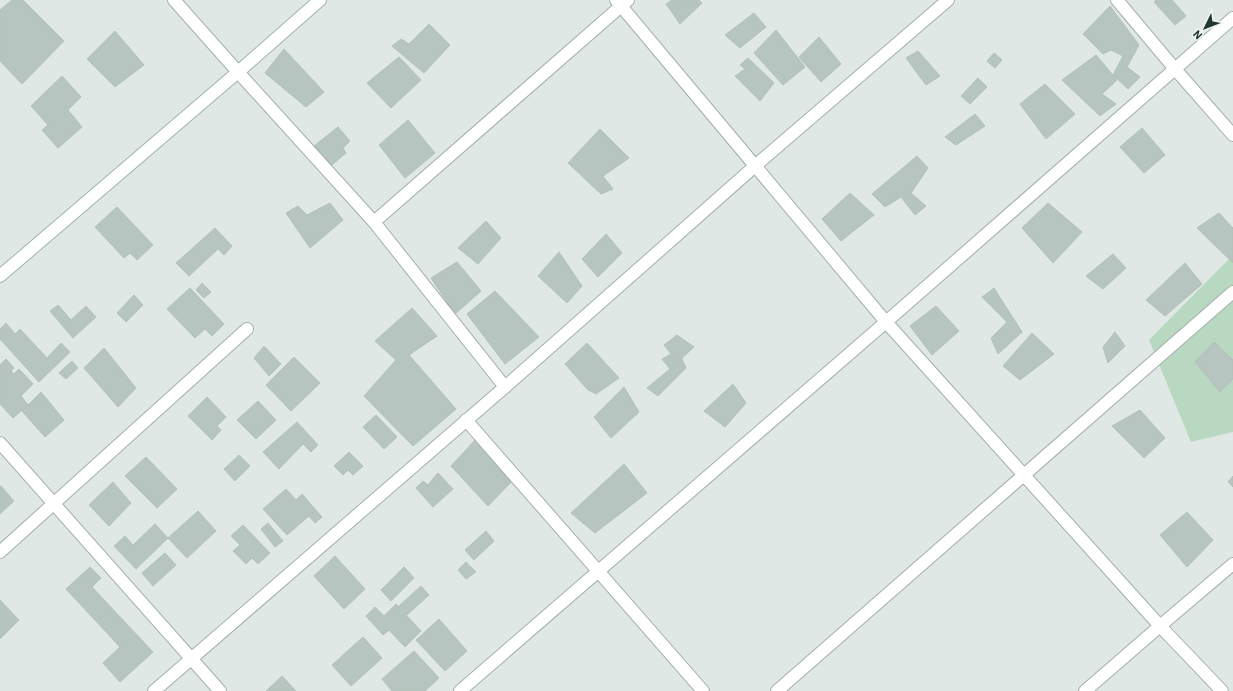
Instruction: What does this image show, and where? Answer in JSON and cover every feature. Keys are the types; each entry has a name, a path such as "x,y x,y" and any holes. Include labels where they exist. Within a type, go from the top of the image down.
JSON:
{"street":[{"path":"174,0 374,222 505,387"},
{"path":"0,276 320,0"},
{"path":"154,691 948,0"},
{"path":"1117,0 1233,135"},
{"path":"374,222 622,2 886,322 1160,626 1222,691"},
{"path":"460,691 886,322 1233,18"},
{"path":"777,691 1233,292"},
{"path":"0,552 247,329"},
{"path":"466,420 703,691"},
{"path":"0,443 220,691"},
{"path":"1085,691 1233,564"}],"green space":[{"path":"1233,255 1233,432 1191,442 1149,340"}],"building":[{"path":"12,0 23,0 64,41 22,84 0,61 0,10"},
{"path":"672,0 699,0 702,3 680,24 666,4"},
{"path":"1156,0 1172,0 1186,16 1175,25 1154,2"},
{"path":"1110,6 1139,45 1127,67 1140,77 1128,89 1113,75 1123,56 1111,50 1103,54 1083,34"},
{"path":"754,13 766,27 740,48 725,35"},
{"path":"429,24 450,45 424,73 392,46 401,39 409,44"},
{"path":"776,30 805,67 783,85 754,53"},
{"path":"115,31 144,65 115,87 87,59"},
{"path":"819,37 841,64 821,82 799,57"},
{"path":"284,49 324,92 306,107 265,73"},
{"path":"918,51 940,76 926,85 906,58"},
{"path":"994,53 1002,60 995,68 987,61"},
{"path":"1096,55 1117,80 1102,94 1116,104 1100,116 1062,80"},
{"path":"399,57 421,80 391,108 367,83"},
{"path":"748,58 774,83 760,101 735,76 745,69 740,65"},
{"path":"62,76 81,97 68,110 82,127 58,148 42,130 48,125 31,106"},
{"path":"978,78 987,87 970,104 961,96"},
{"path":"1045,84 1075,114 1046,139 1020,104"},
{"path":"975,114 985,126 956,145 945,137"},
{"path":"408,120 435,153 405,178 379,145"},
{"path":"338,127 350,141 343,148 346,153 327,169 314,146"},
{"path":"1142,128 1165,155 1144,173 1120,147"},
{"path":"600,129 629,158 603,176 613,189 601,194 568,163"},
{"path":"917,156 928,168 911,193 926,206 915,215 901,197 885,207 872,194"},
{"path":"850,193 874,215 841,241 822,219"},
{"path":"330,203 343,220 310,248 286,213 298,206 307,215"},
{"path":"1048,203 1082,232 1053,263 1022,228"},
{"path":"117,207 153,245 137,260 130,253 124,258 95,227"},
{"path":"1219,213 1233,228 1233,263 1197,228"},
{"path":"486,221 501,238 478,264 458,248"},
{"path":"215,228 232,246 224,255 218,249 189,276 176,263"},
{"path":"606,234 622,253 598,277 582,259"},
{"path":"559,252 582,286 567,303 538,276"},
{"path":"1113,254 1126,268 1103,289 1086,276"},
{"path":"457,262 481,291 455,314 431,278"},
{"path":"1185,263 1202,284 1165,316 1146,300"},
{"path":"202,283 211,292 204,298 196,290"},
{"path":"190,288 224,324 212,336 205,329 195,338 167,309"},
{"path":"994,288 1022,332 998,354 991,338 1007,322 982,297"},
{"path":"495,291 539,337 505,364 467,314"},
{"path":"134,295 143,305 126,322 117,313"},
{"path":"58,305 71,320 86,306 96,317 73,338 50,311"},
{"path":"936,306 959,331 932,355 910,326"},
{"path":"412,308 437,336 409,355 456,409 413,446 364,396 396,360 375,341"},
{"path":"6,323 15,334 20,329 47,358 61,343 70,352 39,382 0,339 0,329"},
{"path":"1115,332 1125,346 1108,363 1103,347"},
{"path":"1032,333 1054,354 1020,380 1003,366"},
{"path":"677,335 694,347 670,369 662,359 671,354 664,345"},
{"path":"1214,342 1233,360 1233,379 1220,392 1195,362"},
{"path":"587,343 619,378 596,394 588,390 565,364"},
{"path":"264,346 281,364 269,376 254,358"},
{"path":"104,348 136,388 118,407 84,368"},
{"path":"294,357 320,383 291,411 266,385"},
{"path":"6,359 14,368 11,371 14,374 19,369 33,384 21,396 28,405 13,418 0,404 0,365"},
{"path":"682,359 686,368 658,396 647,388"},
{"path":"72,361 78,368 66,379 59,373"},
{"path":"733,384 746,403 725,427 704,411"},
{"path":"624,387 639,412 611,438 594,417"},
{"path":"41,392 64,420 45,437 22,411"},
{"path":"207,397 226,417 217,426 221,430 212,440 188,416"},
{"path":"258,401 276,420 256,439 237,420"},
{"path":"1140,410 1165,438 1144,458 1112,426"},
{"path":"376,415 397,437 384,449 363,427"},
{"path":"297,422 318,445 311,452 303,444 279,469 263,452"},
{"path":"477,438 514,479 488,506 451,466"},
{"path":"349,452 363,466 353,475 348,470 343,475 334,466"},
{"path":"239,455 250,466 235,481 224,469"},
{"path":"146,457 177,489 157,508 125,476"},
{"path":"624,464 647,493 595,533 571,513"},
{"path":"438,473 453,489 433,507 416,488 423,481 428,485"},
{"path":"1233,476 1233,487 1228,482"},
{"path":"113,482 131,503 109,526 89,505"},
{"path":"1,486 14,501 0,514 0,487"},
{"path":"286,489 296,500 302,494 322,517 315,523 309,516 287,535 263,509"},
{"path":"198,511 216,531 187,558 168,538"},
{"path":"1187,512 1213,540 1187,567 1160,535"},
{"path":"268,523 283,541 275,547 261,529"},
{"path":"155,524 168,538 136,569 114,546 125,536 133,545"},
{"path":"243,525 270,553 258,564 252,558 246,564 233,551 240,545 231,536"},
{"path":"486,531 494,541 474,560 465,550"},
{"path":"165,553 176,565 153,586 142,573"},
{"path":"335,556 365,589 344,609 314,576"},
{"path":"466,562 476,572 466,579 458,570"},
{"path":"90,567 101,578 92,587 153,652 120,682 103,663 120,647 66,589"},
{"path":"404,567 414,578 391,601 381,590"},
{"path":"421,586 429,595 407,615 399,606"},
{"path":"0,600 19,620 0,639"},
{"path":"396,604 421,631 405,647 389,630 383,635 366,616 375,607 384,616"},
{"path":"439,619 467,651 445,671 416,640"},
{"path":"363,637 382,658 351,686 332,665"},
{"path":"414,651 439,678 425,691 392,691 382,679"},
{"path":"282,676 296,691 266,691"}]}
